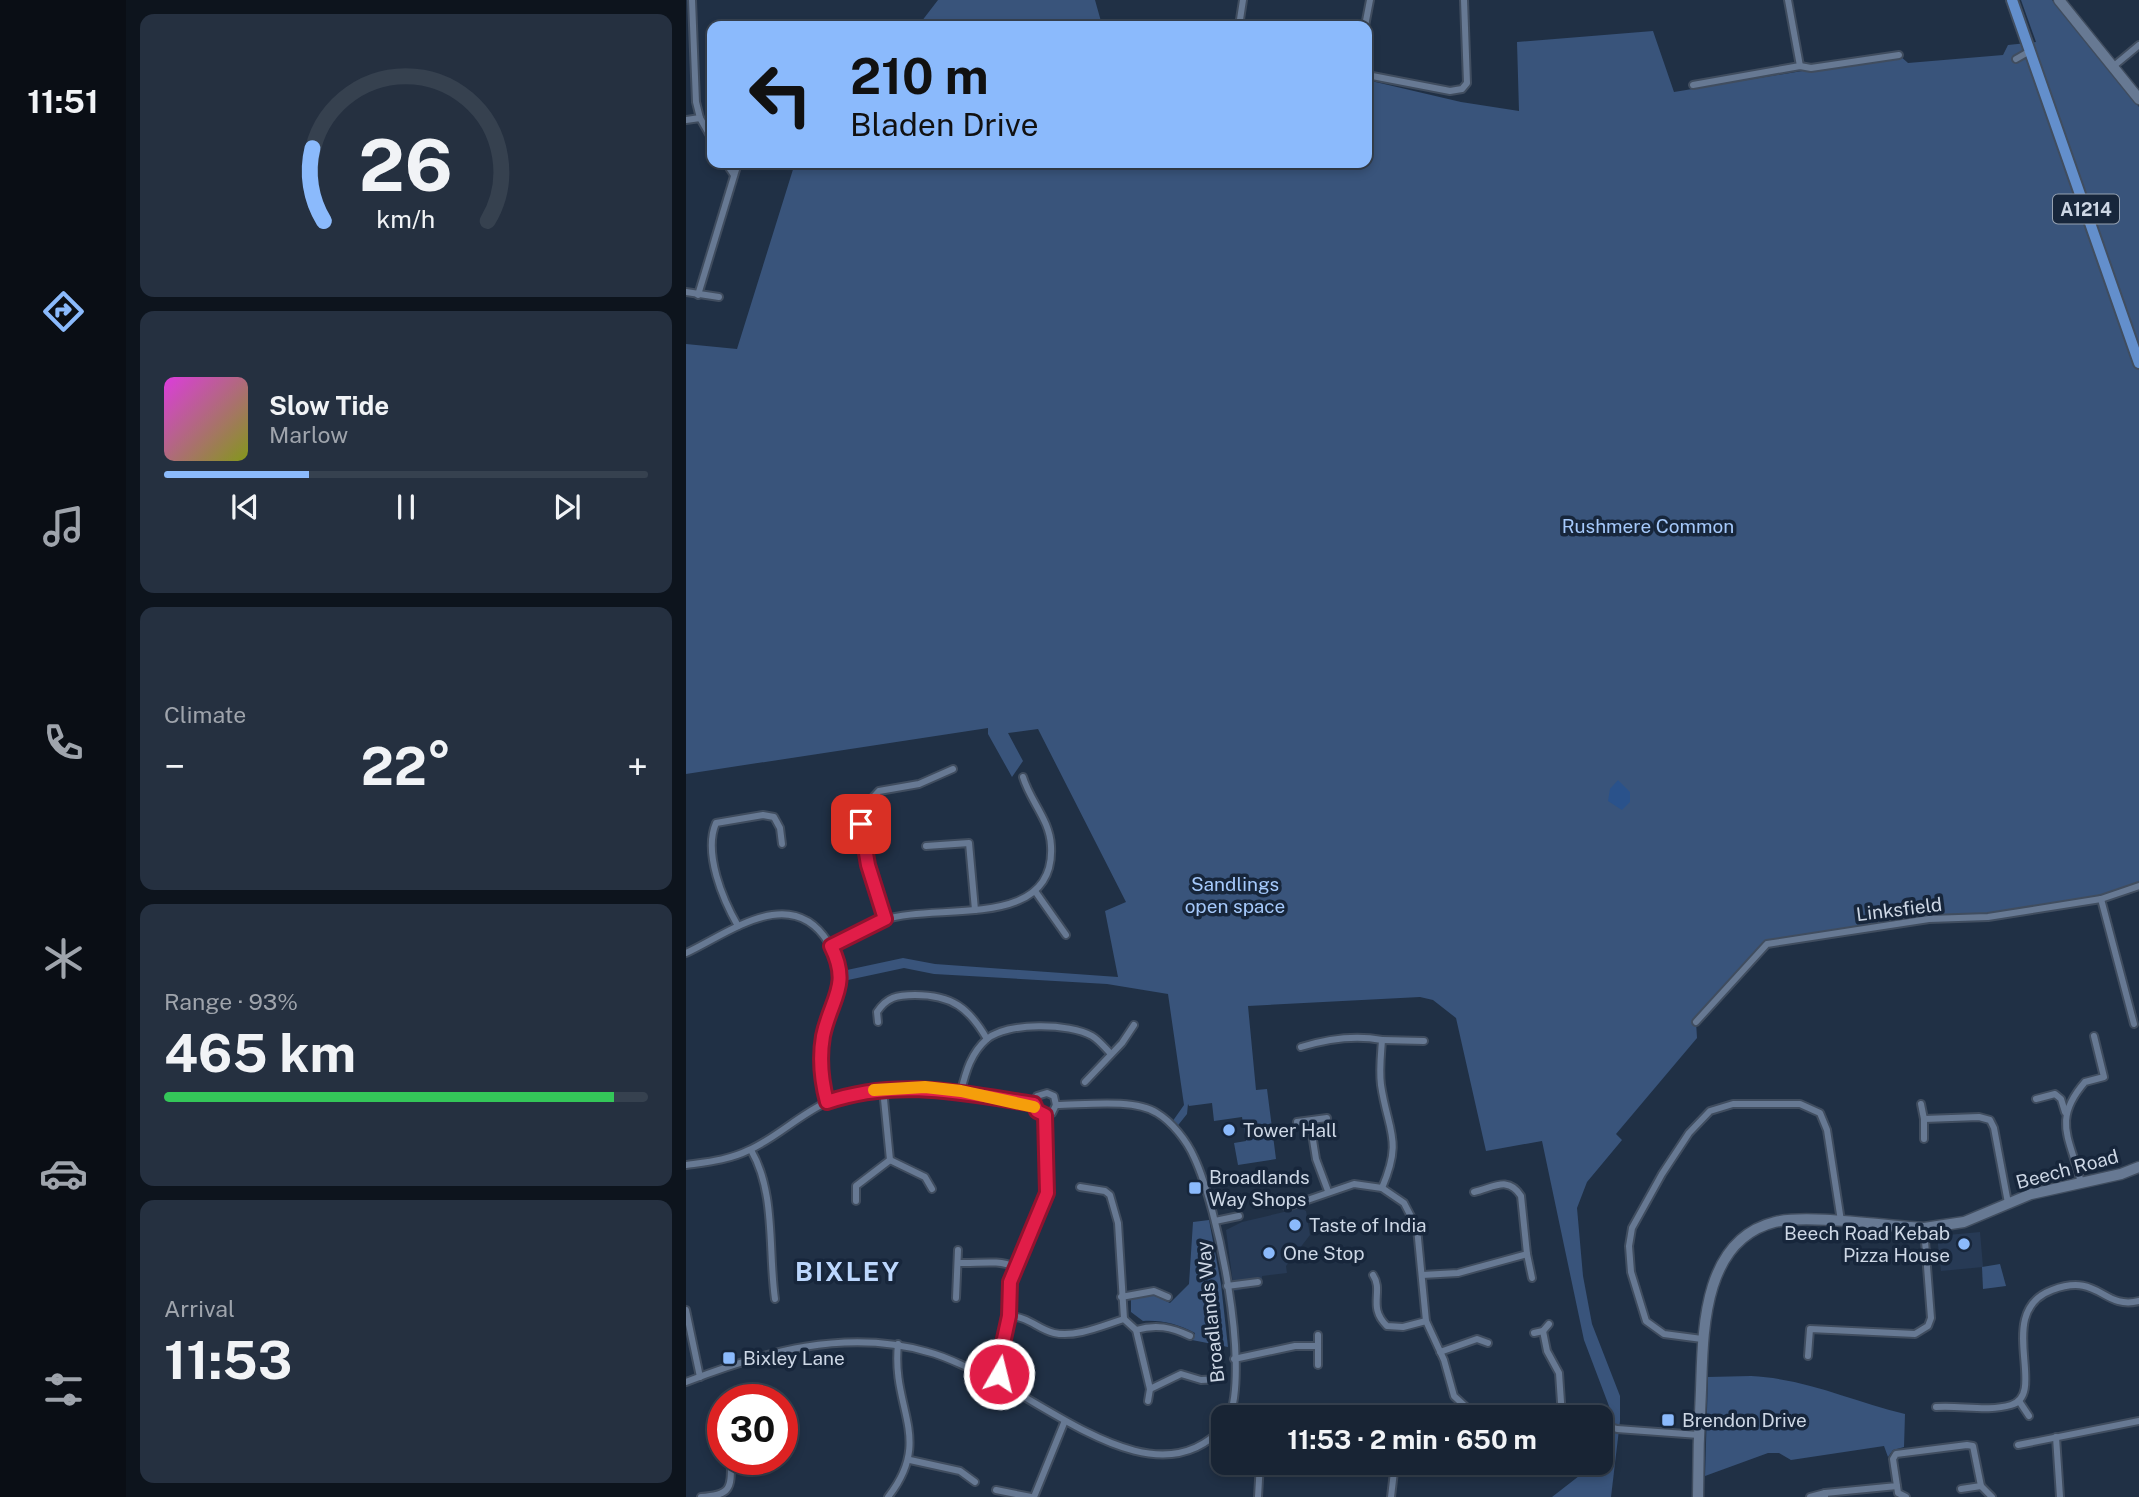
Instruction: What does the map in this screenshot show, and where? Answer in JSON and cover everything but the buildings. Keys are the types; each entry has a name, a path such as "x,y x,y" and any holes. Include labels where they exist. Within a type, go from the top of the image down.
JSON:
{"main road":[{"name":"A1214","path":"2012,0 2139,363"}],"street":[{"path":"692,0 696,102 707,130"},
{"path":"1239,21 1244,0"},
{"path":"1366,21 1370,0"},
{"path":"1372,76 1450,92 1461,89 1467,83 1464,0"},
{"path":"1788,0 1800,66"},
{"path":"2059,0 2115,65 2139,99"},
{"path":"2115,65 2139,45"},
{"path":"2016,59 2031,54"},
{"path":"1693,85 1800,66 1811,68 1899,55"},
{"path":"686,120 700,118"},
{"path":"729,168 734,175"},
{"path":"698,295 736,168"},
{"path":"686,292 719,297"},
{"path":"885,919 862,840 865,806 879,791 919,784 953,769"},
{"path":"831,946 885,919 1013,904 1035,891 1048,872 1051,846 1045,822 1023,777"},
{"path":"738,926 718,888 713,846 716,823 763,815 774,817 780,828 782,844"},
{"path":"926,845 969,844 975,910"},
{"name":"Linksfield","path":"1696,1022 1767,944 1929,919 1988,917 2101,899 2139,886"},
{"path":"1035,891 1066,935"},
{"path":"2101,899 2134,1024"},
{"path":"686,953 757,917 786,914 812,925 831,946 841,975 824,1034 820,1063 827,1102"},
{"path":"878,1022 877,1012 884,1002 897,995 938,995 962,1007 978,1023 987,1039"},
{"path":"1085,1082 1134,1025"},
{"path":"961,1091 969,1061 987,1039 1002,1030 1031,1026 1073,1030 1091,1035 1111,1054"},
{"path":"1410,1032 1411,1041"},
{"path":"2065,1112 2085,1082 2104,1077 2094,1036"},
{"path":"1301,1047 1322,1041 1356,1037 1424,1041"},
{"path":"1382,1040 1381,1085 1391,1122 1394,1150 1382,1188"},
{"path":"883,1089 890,1160"},
{"path":"686,1165 711,1162 751,1150 827,1102 883,1089 961,1091 1034,1104"},
{"path":"1047,1093 1054,1096 1056,1105 1052,1112 1045,1115 1037,1111 1034,1104 1037,1096 1047,1093"},
{"path":"2036,1099 2055,1094 2061,1099 2067,1136 2081,1183"},
{"name":"Broadlands Way","path":"1056,1105 1115,1104 1156,1112 1175,1129 1193,1154 1215,1221 1227,1286 1236,1379 1231,1405"},
{"path":"1702,1339 1664,1334 1646,1321 1631,1272 1629,1246 1632,1228 1662,1174 1689,1133 1710,1111 1734,1104 1800,1104 1820,1113 1827,1130 1841,1223"},
{"path":"1921,1104 1924,1139"},
{"path":"993,1368 1002,1348 1009,1316 1007,1300 1015,1267 1047,1193 1045,1115"},
{"path":"1924,1119 1979,1117 1990,1120 1994,1128 2008,1203"},
{"path":"1297,1122 1327,1118"},
{"path":"1310,1121 1316,1159 1328,1191"},
{"path":"751,1150 762,1169 767,1197 775,1298"},
{"path":"890,1160 925,1177 932,1189"},
{"path":"856,1201 856,1186 890,1160"},
{"name":"Beech Road","path":"1698,1497 1702,1339 1716,1276 1744,1239 1770,1224 1785,1220 1924,1228 1964,1222 2031,1194 2139,1167"},
{"path":"1469,1184 1472,1196 1502,1183 1516,1188 1521,1196 1532,1278"},
{"path":"1287,1207 1354,1184 1382,1188 1404,1203 1413,1217 1426,1321 1440,1352 1454,1396 1464,1405"},
{"path":"1080,1187 1099,1187 1110,1195 1118,1223 1124,1319 1136,1330 1150,1389 1148,1401"},
{"path":"1215,1221 1240,1216"},
{"path":"1808,1356 1810,1329 1915,1335 1928,1326 1931,1318 1924,1228"},
{"path":"956,1298 958,1250"},
{"path":"1422,1275 1458,1273 1527,1254"},
{"path":"958,1263 983,1264 999,1261 1015,1267"},
{"path":"1373,1275 1377,1285 1377,1312 1387,1326 1403,1327 1426,1321"},
{"path":"1227,1286 1258,1282"},
{"path":"1936,1407 1992,1407 2019,1401 2024,1392 2022,1325 2029,1307 2036,1299 2056,1288 2083,1284 2118,1302 2139,1301"},
{"path":"1377,1285 1386,1286"},
{"path":"1121,1297 1154,1291 1168,1297"},
{"path":"686,1310 700,1377"},
{"path":"1009,1316 1024,1316 1054,1333 1076,1332 1124,1319"},
{"path":"1534,1334 1543,1331 1549,1324"},
{"path":"1136,1330 1164,1326 1190,1336"},
{"path":"1543,1331 1547,1351 1559,1374 1561,1405"},
{"path":"1318,1335 1318,1365"},
{"path":"1440,1352 1477,1339 1488,1343"},
{"path":"686,1382 817,1343 867,1341 930,1352 978,1372"},
{"path":"888,1497 902,1480 910,1460 910,1430 903,1411 897,1373 898,1345"},
{"path":"1234,1359 1290,1346 1318,1346"},
{"path":"984,1367 993,1368 999,1374 999,1383 992,1389 983,1388 977,1382 978,1372 984,1367"},
{"path":"1150,1389 1181,1374 1201,1380 1222,1379"},
{"path":"999,1383 1064,1423 1138,1461 1149,1462"},
{"path":"2019,1401 2029,1416"},
{"path":"2018,1445 2139,1421"},
{"path":"996,1490 1032,1497 1064,1423"},
{"path":"1613,1428 1699,1435"},
{"path":"2056,1437 2060,1497"},
{"path":"1159,1463 1176,1461 1200,1450 1211,1439"},
{"path":"1906,1497 1898,1493 1893,1459 1896,1454 1966,1445 1974,1449 1981,1486 1992,1497"},
{"path":"910,1460 960,1471 975,1482"},
{"path":"701,1497 719,1496 731,1483 731,1475"},
{"path":"1258,1497 1259,1475"},
{"path":"1392,1497 1394,1475"},
{"path":"1811,1497 1897,1486"},
{"path":"1961,1489 1981,1486"}],"shaded area":[{"path":"1618,780 1630,792 1630,802 1622,810 1608,801 1610,789"},
{"path":"1301,1208 1306,1211 1310,1235 1286,1266 1287,1273 1262,1276 1262,1286 1234,1291 1226,1230 1242,1222"},
{"path":"1980,1232 1983,1267 1941,1271 1937,1236"}],"green space":[{"path":"938,0 1095,0 1101,21 922,21"},
{"name":"Rushmere Common","path":"2021,0 2052,0 2111,68 2139,107 2139,886 2101,899 1988,917 1929,919 1767,944 1696,1022 1697,1038 1616,1134 1622,1140 1587,1182 1577,1208 1583,1276 1592,1324 1620,1396 1620,1421 1611,1497 1552,1497 1578,1475 1613,1475 1613,1405 1609,1405 1584,1340 1542,1141 1486,1151 1456,1018 1433,1000 1420,997 1248,1006 1256,1090 1267,1089 1276,1159 1238,1165 1234,1143 1246,1141 1242,1117 1214,1121 1212,1103 1188,1104 1187,1114 1175,1129 1170,1125 1184,1105 1168,994 1107,984 934,974 904,968 848,980 847,970 903,958 935,964 1118,977 1105,911 1126,902 1038,729 1008,733 1023,761 1012,777 988,734 988,728 686,774 686,344 737,349 793,168 1372,168 1372,81 1461,102 1519,111 1517,42 1653,31 1674,92 1899,55 1908,63 2003,55 2008,45 2036,42"},
{"path":"1209,1220 1221,1284 1228,1347 1192,1340 1195,1333 1163,1322 1143,1321 1131,1312 1131,1299 1153,1295 1170,1303 1189,1284 1193,1222"},
{"path":"2000,1264 2006,1286 1983,1289 1982,1267"},
{"path":"1751,1376 1792,1381 1905,1414 1904,1447 1893,1450 1888,1457 1884,1446 1791,1460 1779,1453 1768,1453 1705,1476 1708,1377"}],"slow traffic":[{"path":"874,1090 925,1087 1034,1104 1034,1107"}],"place":[{"name":"Tower Hall","path":"1229,1130"},
{"name":"Broadlands Way Shops","path":"1195,1188"},
{"name":"Taste of India","path":"1295,1225"},
{"name":"Beech Road Kebab Pizza House","path":"1964,1244"},
{"name":"One Stop","path":"1269,1253"},
{"name":"Bixley Lane","path":"729,1358"},
{"name":"Brendon Drive","path":"1668,1420"}],"district":[{"name":"BIXLEY","path":"848,1271"}],"route":[{"path":"861,824 868,865 885,919 831,946 837,958 841,986 824,1034 820,1063 821,1081 827,1102 850,1094 925,1087 1034,1104 1037,1111 1045,1115 1049,1161 1047,1193 1010,1282 1007,1300 1009,1316 1002,1348 993,1368 999,1374"}],"park label":[{"name":"Sandlings open space","path":"1235,895"}]}
